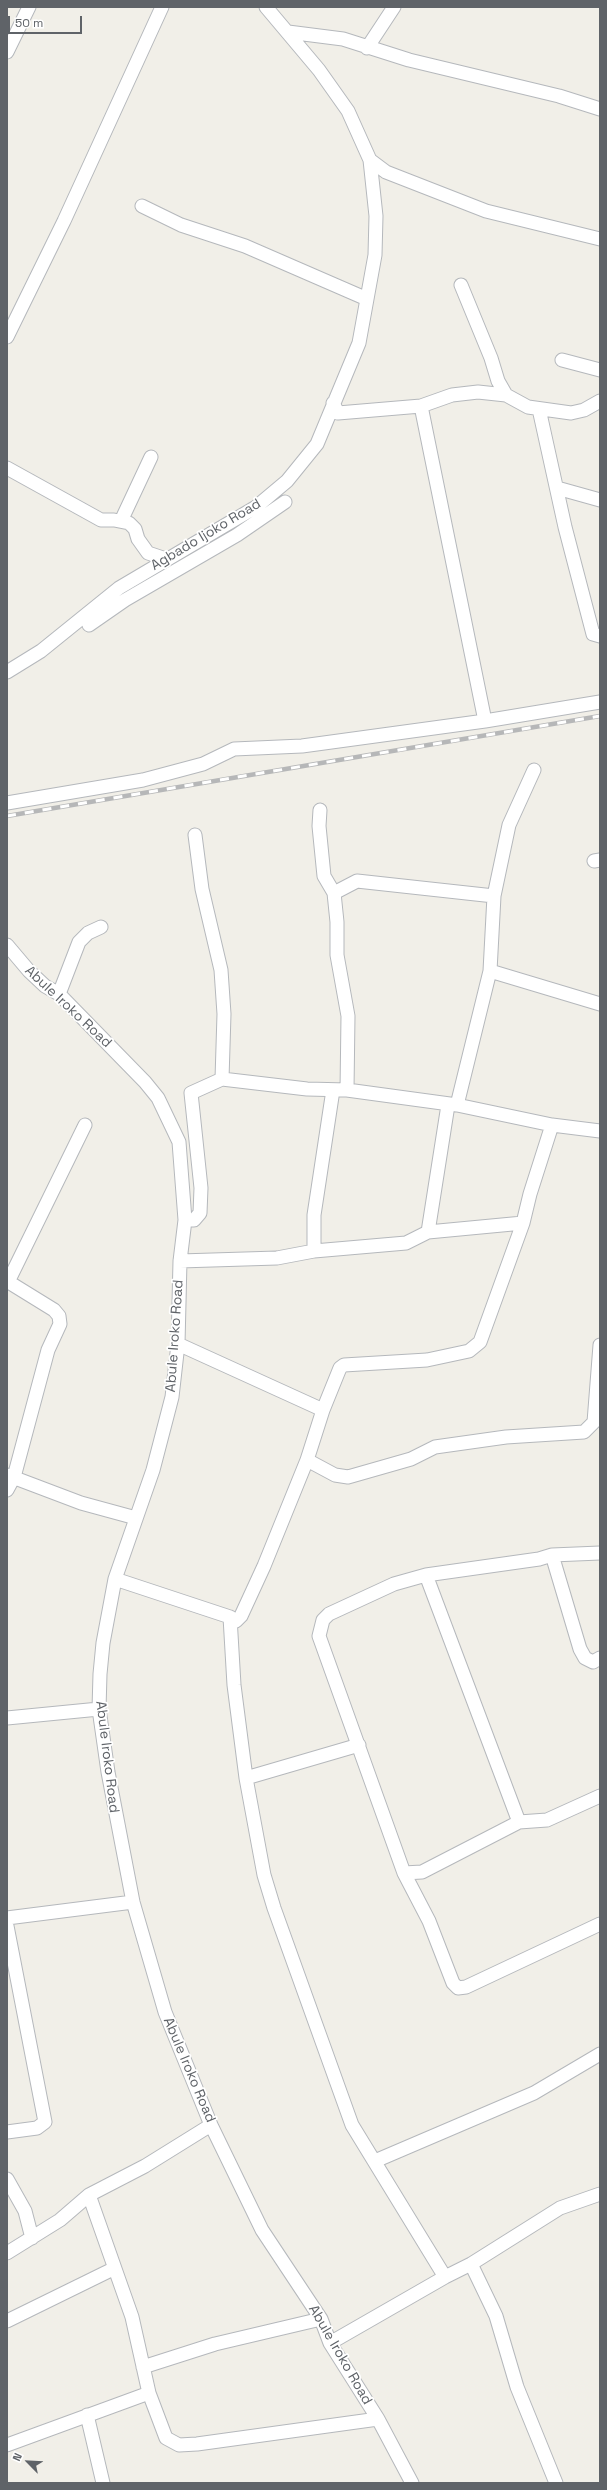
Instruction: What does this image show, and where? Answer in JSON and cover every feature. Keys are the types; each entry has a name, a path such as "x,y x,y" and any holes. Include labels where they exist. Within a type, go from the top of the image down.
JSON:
{"street":[{"path":"7,52 29,7"},
{"path":"7,337 64,221 162,7"},
{"name":"Agbado Ijoko Road","path":"7,672 41,651 119,588 256,507 287,481 317,444 333,403 344,382 359,343 375,255 376,216 370,160 348,112 319,70 266,7"},
{"path":"367,48 394,7"},
{"path":"288,32 343,39 367,48 600,109"},
{"path":"370,160 386,172 486,211 600,239"},
{"path":"142,206 181,225 245,246 367,299"},
{"path":"461,285 491,358 498,382 506,395"},
{"path":"562,360 600,370"},
{"path":"333,403 338,413 421,406 452,396 478,392 506,395 528,407 571,413 584,410 600,401"},
{"path":"421,406 485,721"},
{"path":"539,409 593,634 600,636"},
{"path":"121,521 151,456"},
{"path":"7,468 101,520 129,523 135,529 138,539 148,552 166,559"},
{"path":"557,488 600,500"},
{"path":"89,625 130,596 237,535 285,502"},
{"path":"7,803 142,780 203,764 234,749 302,746 485,721 600,702"},
{"path":"428,1232 452,1105 490,971 494,896 509,825 534,770"},
{"path":"320,810 319,826 324,876 334,893 338,922 337,954 348,1016 348,1090"},
{"path":"195,834 202,889 221,970 224,1014 222,1079"},
{"path":"334,893 357,881 494,896"},
{"path":"59,994 79,942 88,933 101,927"},
{"name":"Abule Iroko Road","path":"7,945 29,971 45,986 59,994 130,1066 158,1098 179,1142 185,1220 180,1261 178,1344 168,1414 154,1470 115,1579 103,1643 99,1709 114,1813 133,1902 165,2012 211,2125 262,2230 321,2319 330,2343 378,2418 412,2483"},
{"path":"490,971 600,1004"},
{"path":"185,1220 194,1220 200,1213 201,1188 191,1093 222,1079 307,1089 348,1090 452,1105 552,1125 600,1131"},
{"path":"314,1252 314,1215 334,1090"},
{"path":"7,1490 48,1350 60,1324 59,1316 54,1310 7,1282 85,1125"},
{"path":"115,1579 230,1617 236,1621 247,1605 307,1460 323,1410 340,1368 344,1365 427,1360 469,1352 480,1342 523,1223 530,1194 552,1125"},
{"path":"180,1261 277,1258 314,1252 406,1243 428,1232 523,1223"},
{"path":"178,1344 323,1410"},
{"path":"307,1460 335,1475 348,1477 412,1459 435,1447 506,1437 584,1432 594,1422 600,1345"},
{"path":"11,1476 82,1503 136,1518"},
{"path":"600,1553 552,1555 539,1559 426,1575 394,1584 330,1614 323,1620 319,1636 404,1873 429,1921 453,1984 458,1988 466,1987 600,1924"},
{"path":"552,1555 580,1649 585,1658 593,1662 600,1658"},
{"path":"426,1575 519,1822"},
{"path":"230,1617 234,1685 246,1778 264,1875 274,1908 352,2125 445,2277"},
{"path":"7,1718 99,1709"},
{"path":"246,1778 359,1745"},
{"path":"404,1873 422,1872 519,1822 547,1820 600,1796"},
{"path":"7,1918 133,1902"},
{"path":"7,1926 45,2122 37,2128 7,2132"},
{"path":"375,2161 534,2092 600,2054"},
{"path":"7,2253 60,2220 89,2195 145,2166 211,2125"},
{"path":"7,2179 25,2211 32,2238"},
{"path":"330,2343 445,2277 471,2264 560,2208 600,2194"},
{"path":"89,2195 113,2269 132,2317 149,2393 166,2438 179,2445 378,2418"},
{"path":"471,2264 496,2316 517,2387 556,2483"},
{"path":"7,2321 113,2269"},
{"path":"144,2367 215,2344 321,2319"},
{"path":"7,2445 87,2414 149,2393"},
{"path":"87,2414 102,2483"}],"railway":[{"path":"7,816 600,716"}]}
